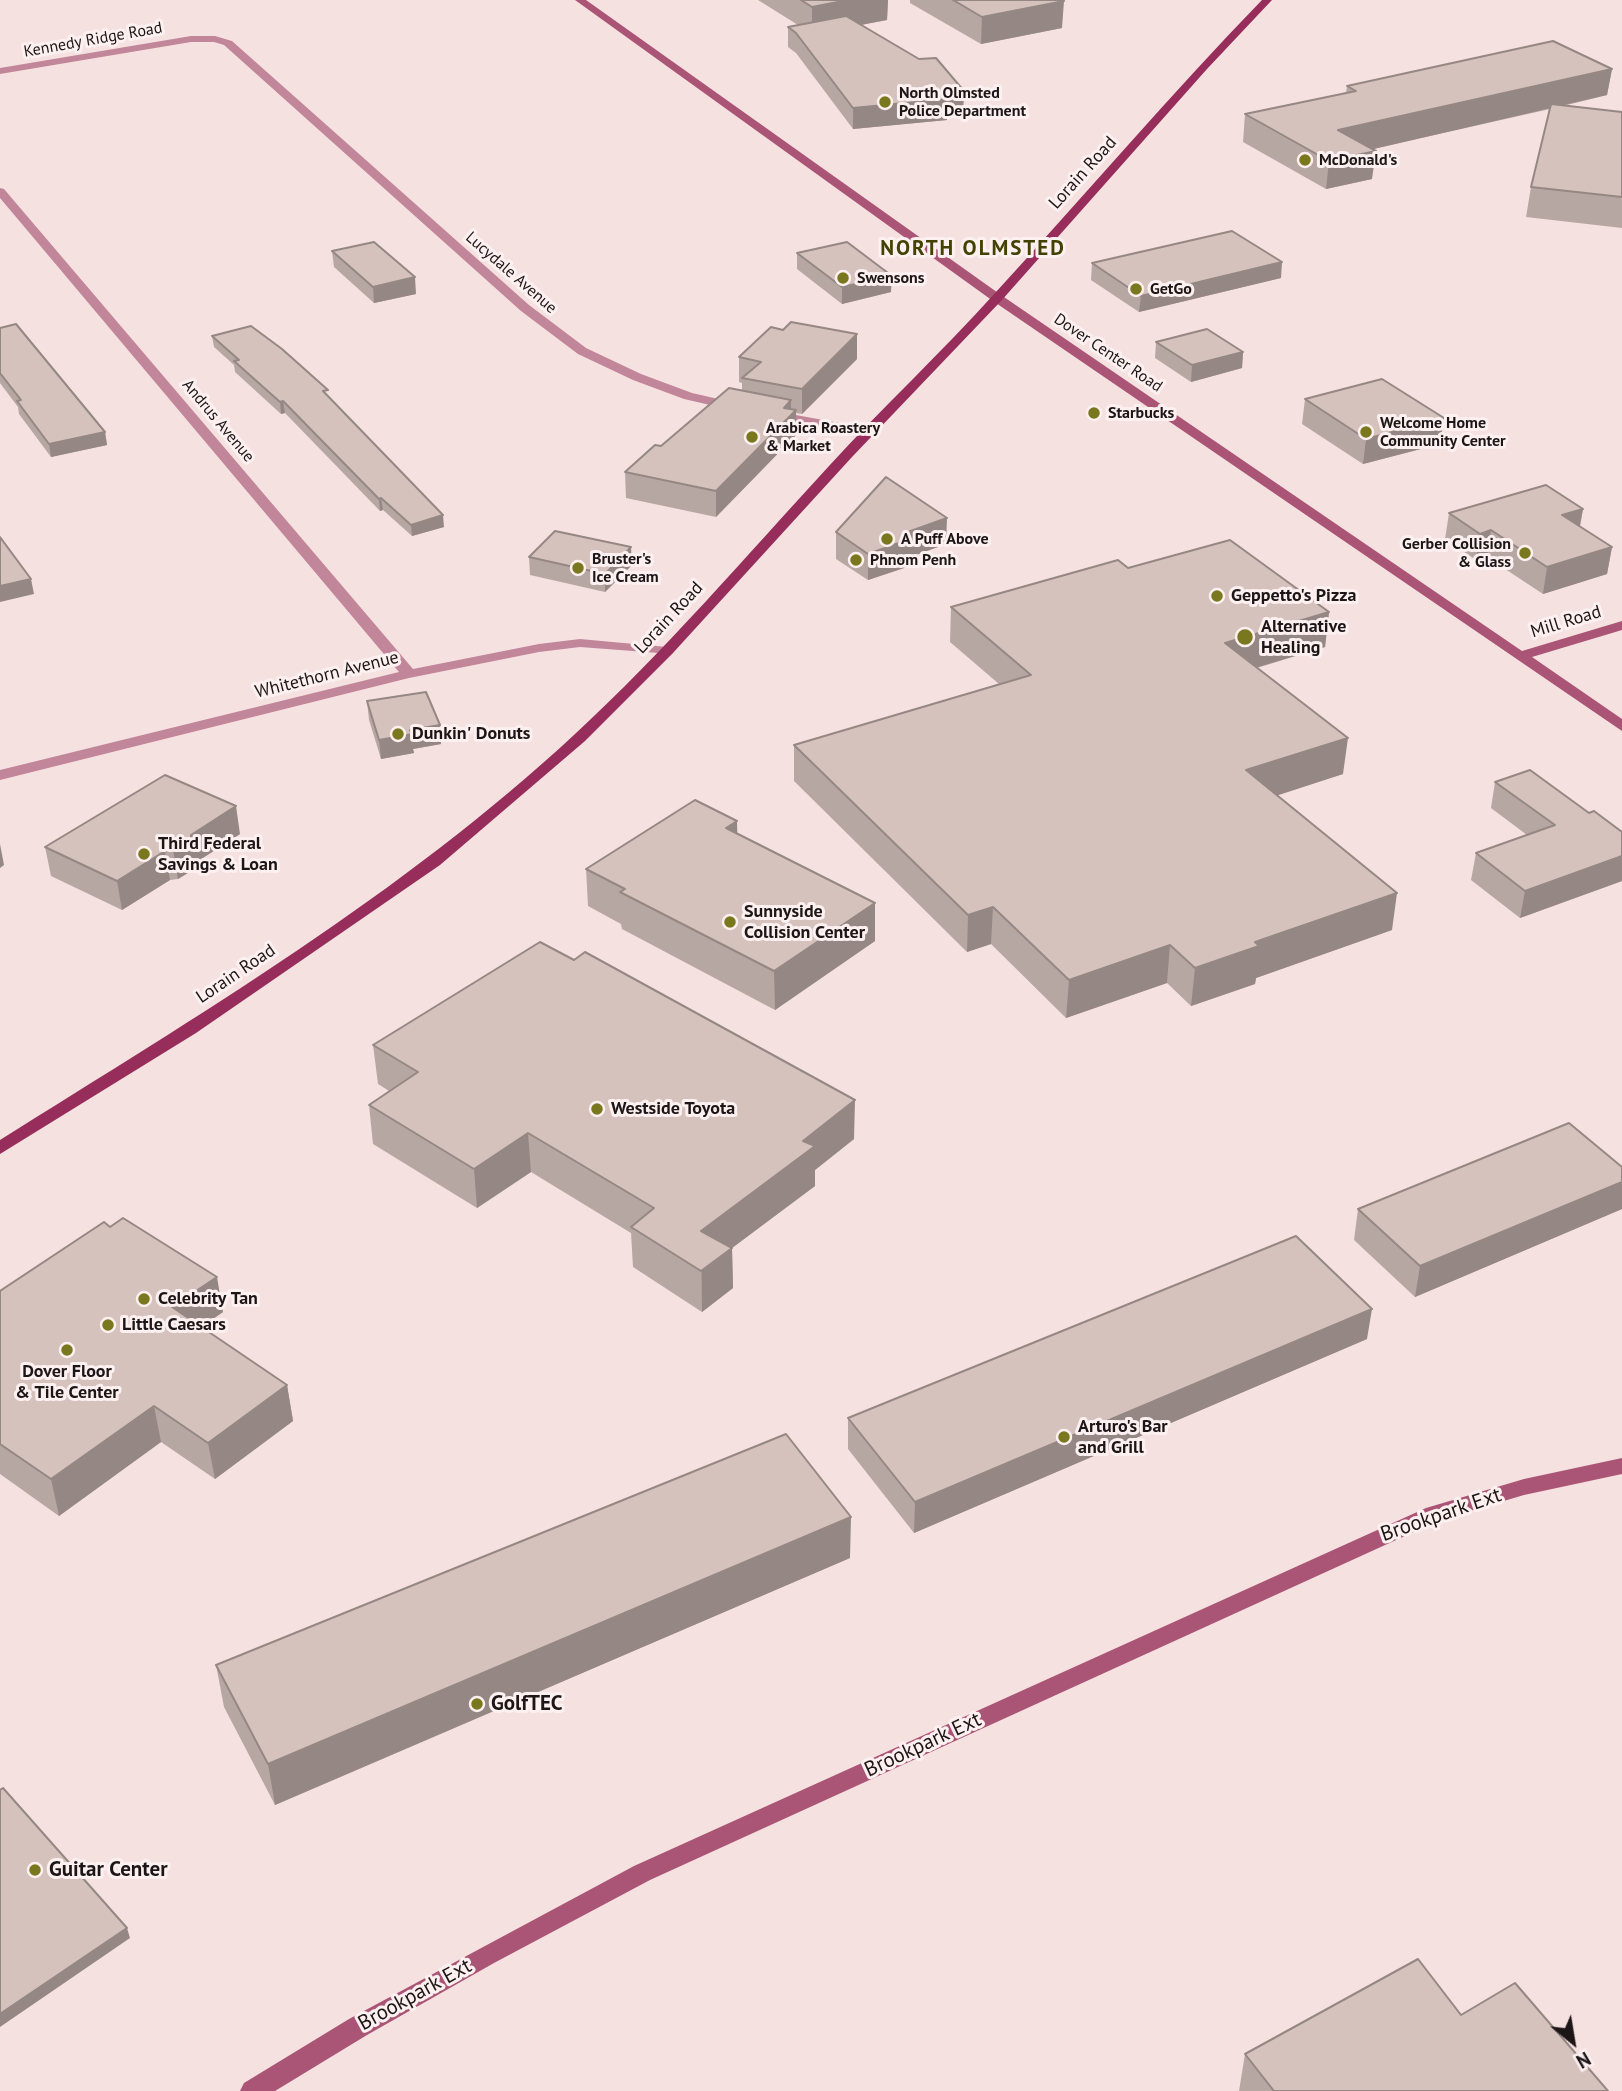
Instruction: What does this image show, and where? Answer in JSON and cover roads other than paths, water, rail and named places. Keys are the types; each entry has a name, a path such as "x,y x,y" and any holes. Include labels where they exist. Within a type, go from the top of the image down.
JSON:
{"main road":[{"name":"Lorain Road","path":"0,1148 190,1029 434,862 580,738 667,652 867,432 997,298 1267,0"}],"street":[{"name":"Dover Center Road","path":"580,0 997,298 1622,726"},
{"name":"Lucydale Avenue","path":"191,39 215,38 228,43 525,307 582,351 649,382 688,396 760,413 867,432"},
{"name":"Kennedy Ridge Road","path":"0,71 191,39"},
{"name":"Andrus Avenue","path":"0,191 409,674"},
{"name":"Mill Road","path":"1521,656 1622,625"},
{"name":"Whitethorn Avenue","path":"0,775 409,674 539,648 580,643 667,652"},
{"name":"Brookpark Ext","path":"253,2091 358,2027 485,1955 642,1873 1013,1703 1433,1514 1524,1487 1622,1466"}],"place":[{"name":"North Olmsted Police Department","path":"885,102"},
{"name":"McDonald's","path":"1305,160"},
{"name":"Swensons","path":"843,278"},
{"name":"GetGo","path":"1136,289"},
{"name":"Starbucks","path":"1094,413"},
{"name":"Welcome Home Community Center","path":"1366,432"},
{"name":"Arabica Roastery & Market","path":"752,437"},
{"name":"A Puff Above","path":"887,539"},
{"name":"Gerber Collision & Glass","path":"1525,553"},
{"name":"Phnom Penh","path":"856,560"},
{"name":"Bruster's Ice Cream","path":"578,568"},
{"name":"Geppetto's Pizza","path":"1217,596"},
{"name":"Alternative Healing","path":"1245,637"},
{"name":"Dunkin' Donuts","path":"398,734"},
{"name":"Third Federal Savings & Loan","path":"144,854"},
{"name":"Sunnyside Collision Center","path":"730,922"},
{"name":"Westside Toyota","path":"597,1109"},
{"name":"Celebrity Tan","path":"144,1299"},
{"name":"Little Caesars","path":"108,1325"},
{"name":"Dover Floor & Tile Center","path":"67,1350"},
{"name":"Arturo's Bar and Grill","path":"1064,1437"},
{"name":"GolfTEC","path":"477,1704"},
{"name":"Guitar Center","path":"35,1870"}],"district":[{"name":"NORTH OLMSTED","path":"973,249"}]}
